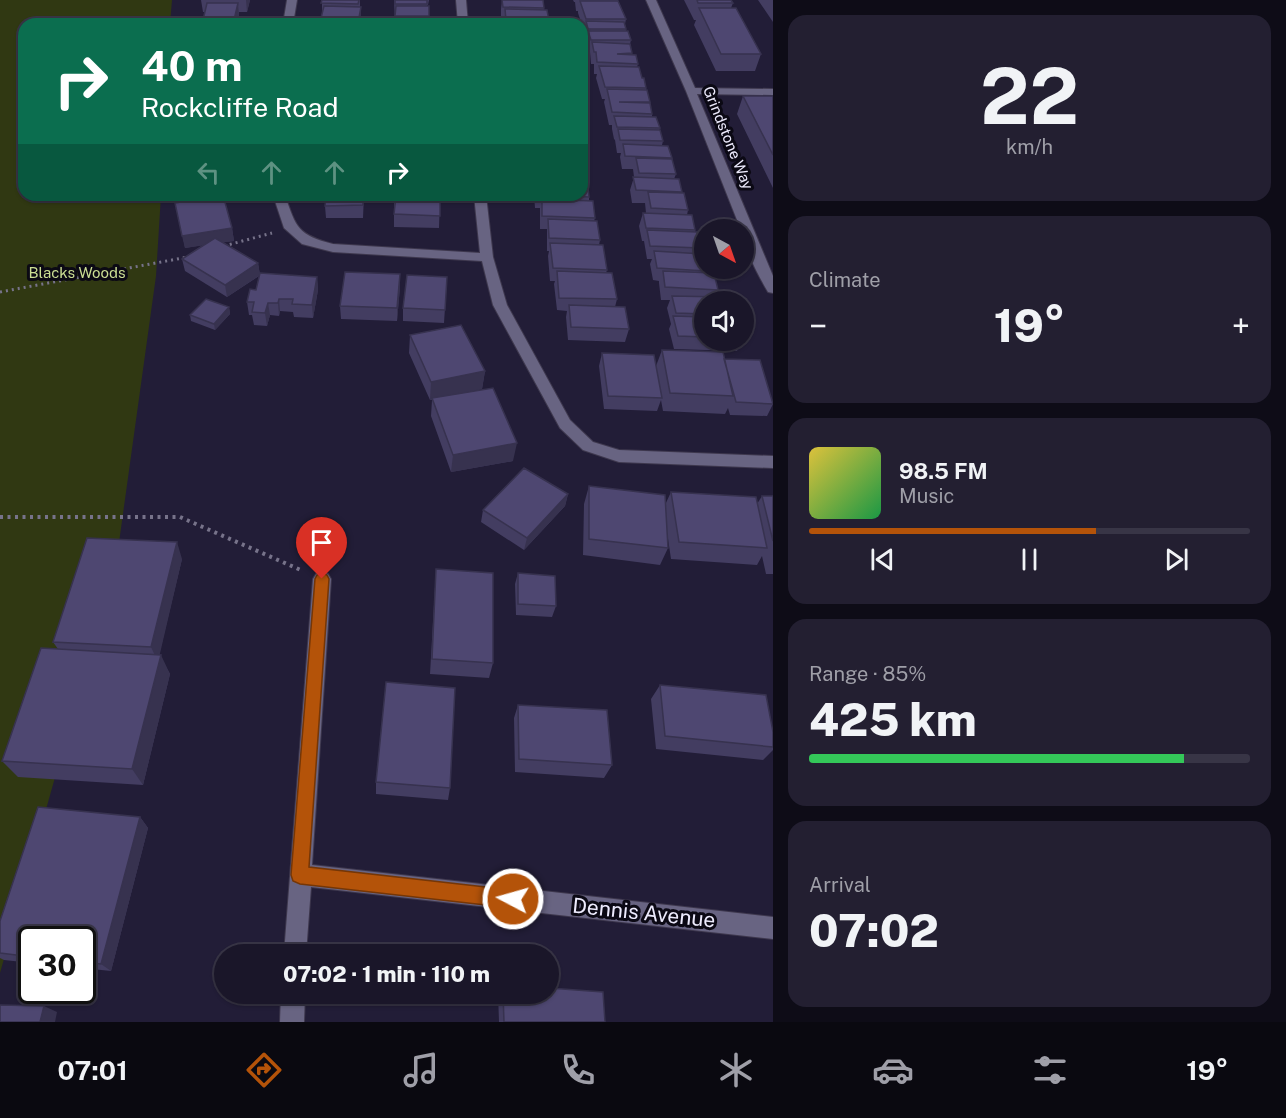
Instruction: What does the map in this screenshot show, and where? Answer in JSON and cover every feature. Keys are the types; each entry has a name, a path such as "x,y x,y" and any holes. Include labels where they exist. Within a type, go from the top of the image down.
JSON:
{"street":[{"path":"289,18 292,0"},
{"path":"461,0 462,18"},
{"name":"Grindstone Way","path":"651,0 692,91 762,267 773,289"},
{"path":"692,91 773,92"},
{"path":"281,201 290,228 306,241 333,248 487,257"},
{"path":"481,201 487,257 500,305 565,424 588,446 619,456 773,462"},
{"path":"297,944 322,579"},
{"name":"Dennis Avenue","path":"300,875 773,928"},
{"path":"292,1022 293,1004"}],"path":[{"path":"216,249 290,228"},
{"path":"0,292 195,255"},
{"path":"0,516 180,517 322,579"}],"green space":[{"name":"Blacks Woods","path":"0,0 172,0 170,18 18,18 18,201 161,201 156,276 117,557 0,973"}],"building":[{"path":"322,0 359,0 358,4 321,3"},
{"path":"395,0 427,0 427,4 395,4"},
{"path":"502,0 543,0 544,8 503,7"},
{"path":"697,0 731,0 733,3 698,3"},
{"path":"580,1 618,1 626,19 588,19"},
{"path":"207,3 238,3 234,18 203,18"},
{"path":"324,6 361,7 359,18 321,18"},
{"path":"396,6 429,6 429,16 395,16"},
{"path":"699,8 736,8 761,54 721,54"},
{"path":"505,9 547,10 548,18 506,18"},
{"path":"588,21 624,22 626,29 588,29"},
{"path":"588,31 628,31 631,40 591,40"},
{"path":"592,42 630,44 632,53 617,54 636,55 638,64 597,62"},
{"path":"599,66 639,67 646,88 605,87"},
{"path":"607,89 647,90 650,102 619,102 650,103 652,114 612,112"},
{"path":"743,96 773,96 773,155"},
{"path":"614,116 656,117 660,128 617,127"},
{"path":"618,129 660,130 663,141 620,140"},
{"path":"623,144 668,146 672,158 625,156"},
{"path":"636,158 672,159 676,174 639,173"},
{"path":"633,177 679,179 682,192 636,190"},
{"path":"648,192 684,193 688,210 651,208"},
{"path":"225,201 232,228 182,236 175,203"},
{"path":"325,201 363,201 363,205 325,206"},
{"path":"395,201 440,201 440,216 394,214"},
{"path":"542,201 593,201 595,218 542,216"},
{"path":"643,213 692,215 694,225 694,230 646,228"},
{"path":"548,219 597,221 600,240 549,238"},
{"path":"647,230 694,232 694,248 650,246"},
{"path":"215,238 258,263 225,285 182,259"},
{"path":"550,243 603,245 607,270 553,268"},
{"path":"654,251 694,253 694,270 657,268"},
{"path":"557,271 612,273 617,299 559,298"},
{"path":"663,271 694,272 694,279 715,279 718,290 665,287"},
{"path":"345,272 400,274 397,308 340,306"},
{"path":"260,273 317,277 312,305 292,304 293,299 279,299 278,303 268,303 265,313 252,312 254,302 247,302 250,289 256,290"},
{"path":"407,275 447,277 445,310 403,308"},
{"path":"672,296 694,296 694,314 676,313"},
{"path":"206,299 229,307 214,324 190,315"},
{"path":"569,305 625,307 629,329 571,327"},
{"path":"673,316 694,317 694,337 678,336"},
{"path":"461,325 485,371 431,382 410,335"},
{"path":"662,350 723,352 733,396 670,393"},
{"path":"602,353 654,355 662,398 608,396"},
{"path":"724,359 760,360 773,404 736,402"},
{"path":"493,388 517,443 453,455 432,398"},
{"path":"524,468 568,494 527,538 483,510"},
{"path":"589,486 665,495 668,548 589,539"},
{"path":"671,492 756,497 767,548 679,542"},
{"path":"762,496 773,496 773,541"},
{"path":"87,538 177,542 151,647 53,642"},
{"path":"436,569 493,573 493,663 432,659"},
{"path":"518,573 555,576 556,606 518,604"},
{"path":"41,648 161,655 132,769 2,761"},
{"path":"386,682 455,688 450,788 376,782"},
{"path":"660,685 766,695 773,732 773,747 665,736"},
{"path":"518,705 607,710 612,765 519,759"},
{"path":"38,807 140,817 101,964 96,963 96,926 18,926 18,955 0,953 0,921"},
{"path":"559,989 603,992 605,1022 504,1022 503,1004 559,1004"},
{"path":"0,1005 44,1006 40,1022 0,1022"}],"route":[{"path":"322,579 300,875 513,899"}]}
